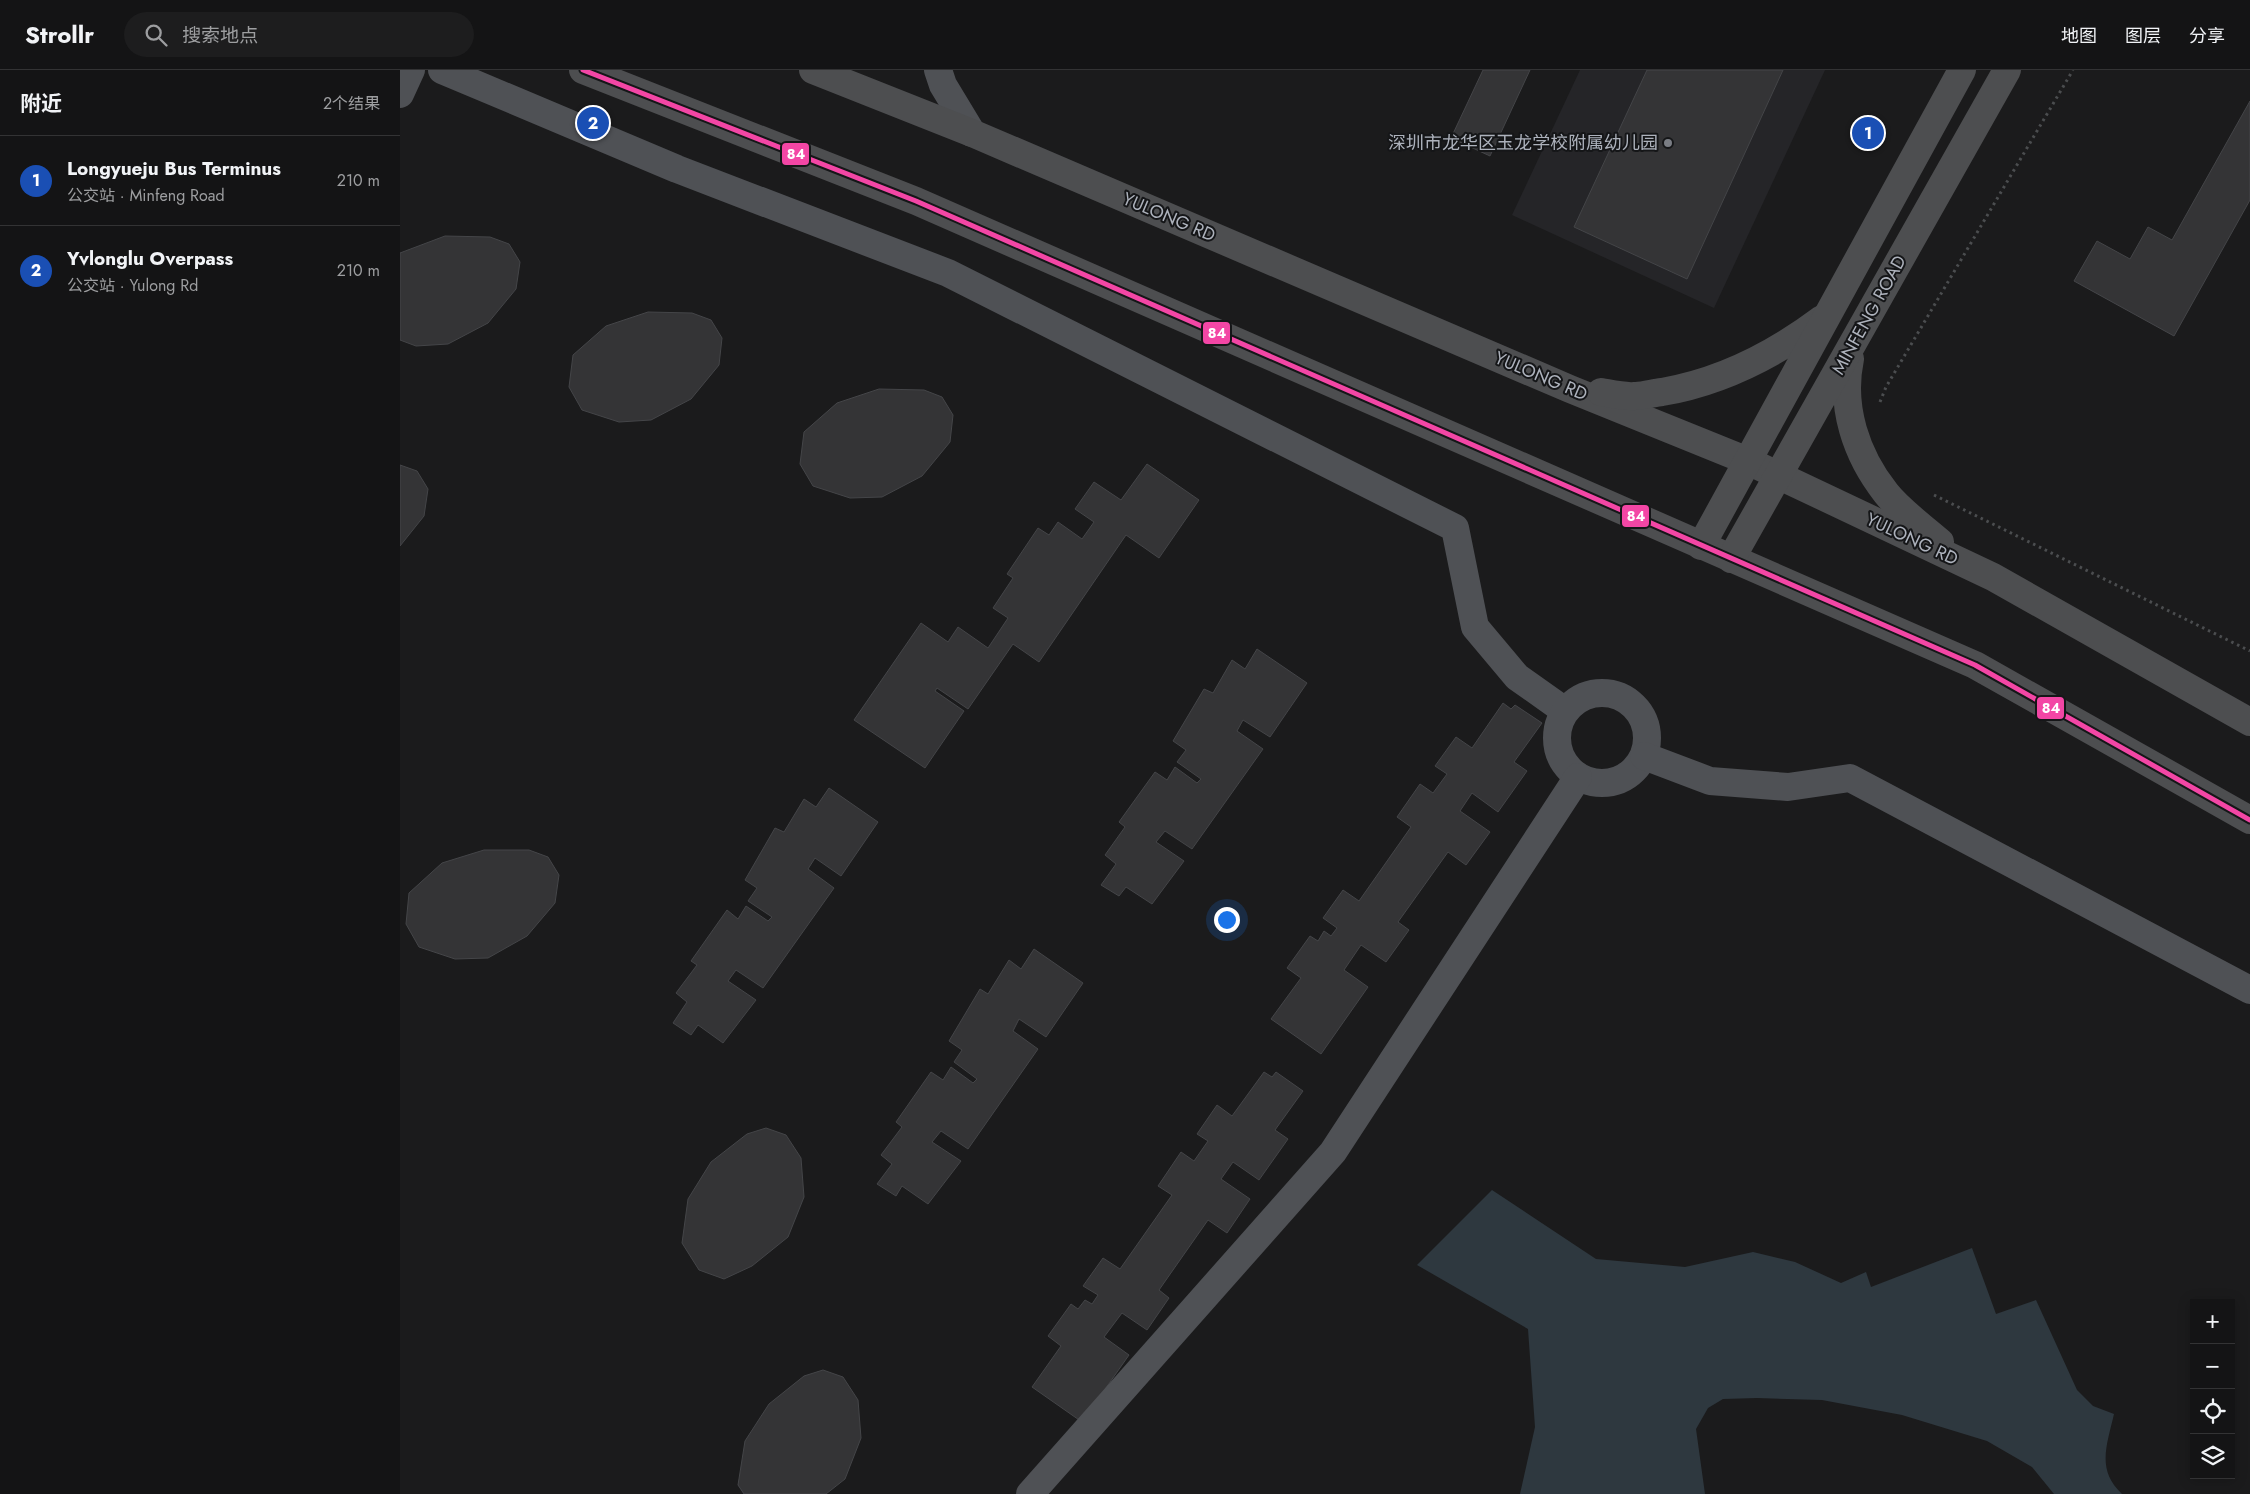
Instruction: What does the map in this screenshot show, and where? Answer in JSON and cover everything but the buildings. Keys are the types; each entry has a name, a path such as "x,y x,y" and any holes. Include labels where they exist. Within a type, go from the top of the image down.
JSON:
{"main road":[{"path":"583,70 916,201 1975,665 2250,820"},
{"name":"YULONG RD","path":"814,70 972,133 1570,389 1748,460 1993,577 2250,722"},
{"name":"MINFENG ROAD","path":"1701,546 1962,70"},
{"name":"MINFENG ROAD","path":"1731,559 2007,70"},
{"path":"1570,389 1635,396 1677,390 1721,377 1782,347 1827,315"},
{"path":"1854,343 1847,372 1846,394 1850,422 1860,451 1887,494 1964,563"}],"street":[{"path":"400,94 412,70"},
{"path":"442,70 677,169 948,273 1455,528 1475,627 1517,677 1565,711"},
{"path":"938,70 943,85 972,133"},
{"path":"1599,692 1614,693 1630,702 1640,711 1647,730 1647,744 1644,756 1636,768 1626,777 1611,782 1595,783 1578,777 1570,771 1560,756 1556,738 1557,727 1565,711 1577,700 1599,692"},
{"path":"1644,756 1710,781 1788,787 1850,778 2250,990"},
{"path":"1030,1494 1333,1152 1578,777"}],"path":[{"path":"1880,404 1886,387 2073,70"},
{"path":"1931,493 2250,651"}],"shaded area":[{"name":"深圳市龙华区玉龙学校附属幼儿园","path":"1580,70 1825,70 1714,308 1512,215"},
{"path":"1492,1190 1596,1259 1685,1267 1753,1252 1795,1262 1841,1283 1866,1272 1871,1287 1972,1248 1996,1314 2036,1300 2077,1390 2093,1406 2114,1414 2107,1447 2106,1466 2114,1485 2122,1494 2054,1494 2032,1467 1987,1441 1902,1415 1822,1400 1757,1398 1723,1399 1708,1408 1696,1429 1705,1494 1520,1494 1535,1427 1528,1329 1417,1265"}],"transit line":[{"name":"84","path":"583,70 916,201 1975,665 2250,820"}],"place":[{"name":"Yvlonglu Overpass","path":"593,123"},
{"name":"Longyueju Bus Terminus","path":"1868,133"},
{"name":"深圳市龙华区玉龙学校附属幼儿园","path":"1668,143"}]}
